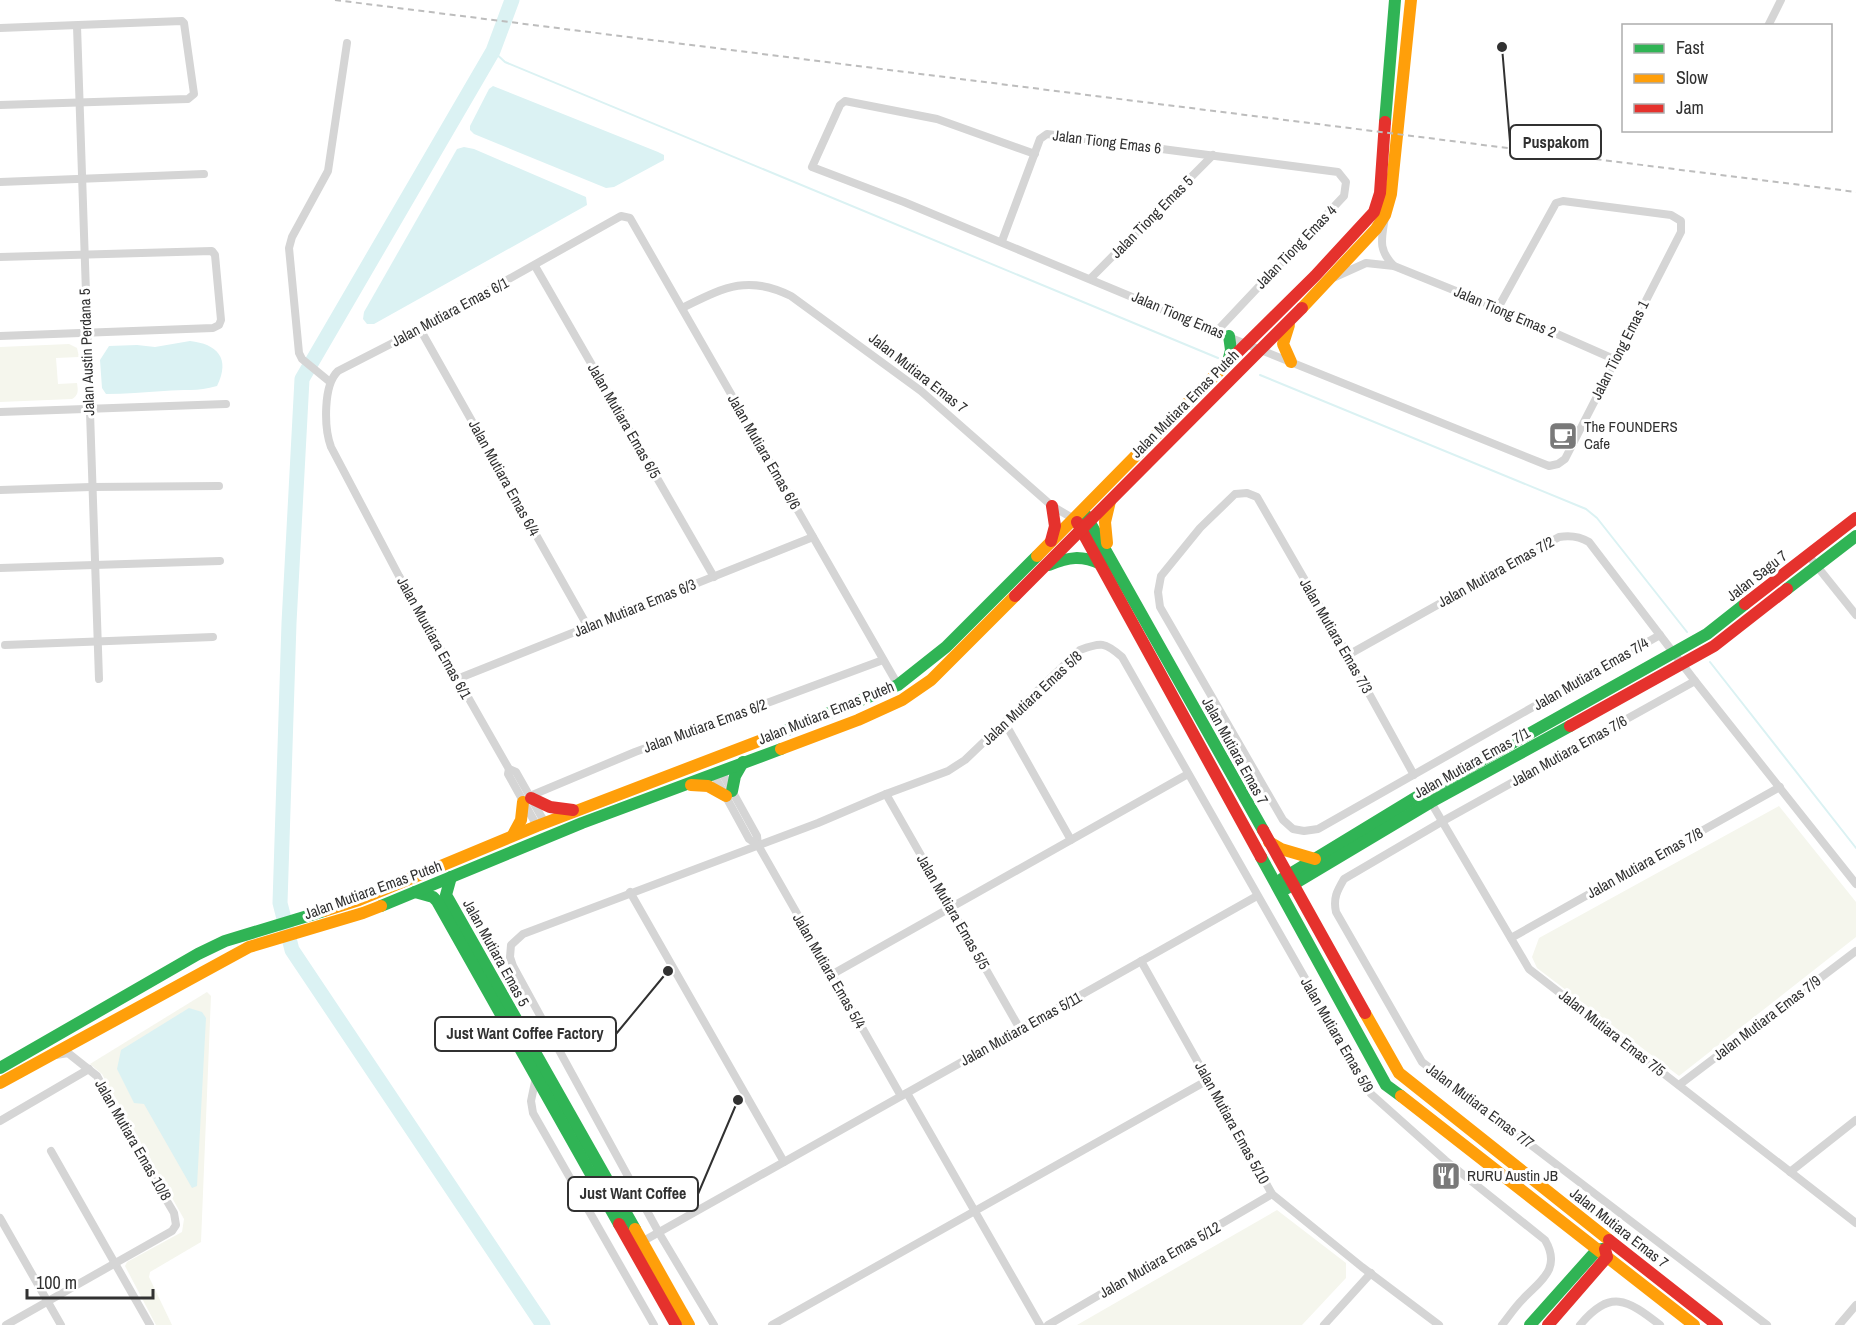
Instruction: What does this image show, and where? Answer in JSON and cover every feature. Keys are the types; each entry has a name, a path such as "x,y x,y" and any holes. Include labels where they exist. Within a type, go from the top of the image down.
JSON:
{"street":[{"name":"Jalan Mutiara Emas Puteh","path":"1395,0 1395,101"},
{"name":"Jalan Mutiara Emas Puteh","path":"0,1083 249,947 363,913 582,823 858,720 902,700 931,680 1046,566 1078,518 1113,495 1292,318 1376,229 1385,215 1391,194 1390,154 1395,101 1411,0"},
{"path":"1769,24 1781,0"},
{"path":"0,28 182,21 194,94 188,99 0,105"},
{"name":"Jalan Austin Perdana 5","path":"77,26 88,410 99,679"},
{"path":"330,382 299,353 289,244 328,171 347,43"},
{"name":"Jalan Tiong Emas","path":"1035,154 937,119 845,100 840,105 812,166 1091,278 1216,332 1545,466"},
{"name":"Jalan Tiong Emas 6","path":"1002,242 1040,139 1047,134 1213,155"},
{"name":"Jalan Mutiara Emas Puteh","path":"0,1068 198,954 225,941 369,896 577,810 732,753 898,685 946,647 1078,518 1183,406 1315,276 1374,212 1390,154"},
{"name":"Jalan Tiong Emas 5","path":"1091,278 1213,155"},
{"name":"Jalan Tiong Emas 4","path":"1213,155 1333,171 1343,176 1347,186 1344,196 1216,332"},
{"path":"0,182 204,174"},
{"name":"Jalan Tiong Emas 1","path":"1498,308 1556,203 1563,201 1671,215 1680,221 1681,232 1565,459 1554,466 1545,466"},
{"path":"1385,215 1381,242 1383,252 1394,266"},
{"name":"Jalan Mutiara Emas 6/1","path":"330,382 338,371 420,329 621,216 630,218"},
{"name":"Jalan Mutiara Emas 6/6","path":"630,218 898,685"},
{"path":"0,257 207,250 215,255 221,320 219,325 213,328 0,336"},
{"name":"Jalan Tiong Emas 2","path":"1327,281 1355,266 1366,263 1394,266 1498,308 1616,360"},
{"name":"Jalan Mutiara Emas 6/5","path":"534,266 714,577"},
{"name":"Jalan Mutiara Emas 7","path":"682,308 722,289 740,285 772,288 791,296 921,391 1052,506 1078,518 1106,561 1399,1073 1717,1325"},
{"path":"1291,362 1282,343 1292,318"},
{"name":"Jalan Mutiara Emas 6/4","path":"420,329 588,627"},
{"path":"1228,363 1231,350 1229,336"},
{"name":"Jalan Muutiara Emas 6/1","path":"330,382 327,433 331,447 457,679 509,769 508,774 528,799 541,826"},
{"path":"0,412 226,404"},
{"path":"0,490 219,486"},
{"name":"Jalan Mutiara Emas 7/4","path":"1257,497 1247,493 1235,494 1200,528 1161,576 1158,592 1160,607 1283,820 1293,829 1304,831 1318,829 1660,635"},
{"path":"1046,566 1070,556 1106,561 1104,531 1107,507 1113,495"},
{"name":"Jalan Mutiara Emas 7/3","path":"1257,497 1414,775"},
{"path":"1051,543 1055,526 1052,506"},
{"name":"Jalan Sagu 7","path":"1673,653 1707,634 1856,518"},
{"name":"Jalan Mutiara Emas 7/2","path":"1348,655 1552,541 1575,536 1589,542 1681,664 1856,884"},
{"name":"Jalan Sagu 7","path":"1681,664 1714,646 1856,536"},
{"name":"Jalan Mutiara Emas 6/3","path":"457,679 813,537"},
{"path":"1808,555 1856,615"},
{"path":"0,568 220,561"},
{"name":"Jalan Mutiara Emas 7","path":"1106,561 1278,888 1386,1085 1694,1325"},
{"path":"5,645 213,637"},
{"name":"Jalan Mutiara Emas 5/8","path":"714,1325 659,1233 513,966 510,957 511,945 523,934 948,771 965,760 1080,650 1097,644 1110,646 1122,657 1257,896"},
{"name":"Jalan Mutiara Emas 7/1","path":"1290,880 1313,873 1428,797 1673,653"},
{"name":"Jalan Mutiara Emas 6/2","path":"528,799 634,752 883,660"},
{"name":"Jalan Mutiara Emas 7/1","path":"1278,888 1315,859 1681,664"},
{"name":"Jalan Mutiara Emas 7/6","path":"1443,821 1695,681"},
{"path":"1005,723 1071,840"},
{"path":"693,768 717,771 732,753"},
{"path":"683,785 708,786 729,794 736,772 743,762"},
{"name":"Jalan Mutiara Emas 5/4","path":"717,771 749,839 758,845 831,975 1040,1325"},
{"path":"831,975 1188,774"},
{"name":"Jalan Mutiara Emas 7/8","path":"1511,938 1780,787"},
{"name":"Jalan Mutiara Emas 5/5","path":"886,794 1020,1029"},
{"name":"Jalan Mutiara Emas 7/5","path":"1428,797 1529,969 1856,1223"},
{"path":"512,836 521,825 528,799 562,810 577,810"},
{"name":"Jalan Mutiara Emas 7/7","path":"1443,821 1344,879 1335,894 1334,903 1336,912 1419,1059 1767,1325"},
{"path":"525,846 541,826 556,828 582,823"},
{"path":"1268,842 1281,849 1315,859"},
{"path":"1308,911 1307,894 1313,873"},
{"name":"Jalan Mutiara Emas 5","path":"452,877 447,886 446,895 637,1245 676,1325"},
{"name":"Jalan Mutiara Emas 5","path":"416,892 433,897 437,901 552,1105 637,1245 689,1325"},
{"path":"630,892 784,1162"},
{"name":"Jalan Mutiara Emas 5/11","path":"637,1245 1257,896"},
{"name":"Jalan Mutiara Emas 5/9","path":"1257,896 1372,1096 1445,1160 1545,1240 1550,1250 1551,1264 1542,1281 1523,1299 1502,1325"},
{"name":"Jalan Mutiara Emas 7/9","path":"1679,1085 1856,951"},
{"name":"Jalan Mutiara Emas 5/10","path":"1141,961 1272,1194 1439,1325"},
{"path":"0,1121 89,1069 68,1053 38,1061"},
{"name":"Jalan Mutiara Emas 10/8","path":"89,1069 97,1076 174,1212 177,1223 172,1231 115,1264"},
{"path":"536,1077 531,1106 533,1113 654,1325"},
{"path":"772,1325 1208,1080"},
{"path":"531,1106 543,1102 552,1105"},
{"path":"1790,1172 1856,1120"},
{"path":"51,1151 150,1325"},
{"name":"Jalan Mutiara Emas 5/12","path":"1048,1325 1272,1194"},
{"path":"0,1218 62,1325"},
{"path":"1548,1325 1603,1252 1600,1233"},
{"path":"1530,1325 1603,1252 1625,1253"},
{"path":"6,1325 115,1264"},
{"path":"1324,1325 1371,1273"},
{"path":"1581,1325 1592,1311 1613,1301 1630,1304 1660,1325"},
{"path":"1839,1325 1856,1305"}],"shaded area":[{"path":"493,86 658,152 664,155 664,160 614,187 606,188 474,134 470,126 489,89"},
{"path":"464,147 474,149 586,197 587,205 374,324 367,324 363,319 364,312 457,149"},
{"path":"190,341 208,345 219,354 222,368 217,386 197,390 113,394 106,394 102,388 100,360 109,346 155,347"},
{"path":"69,344 77,348 79,357 56,358 58,384 77,383 76,396 72,399 0,402 0,347"},
{"path":"1779,806 1856,902 1856,937 1679,1076 1537,968 1532,957 1539,938"},
{"path":"207,992 211,996 201,1242 150,1272 149,1277 172,1325 156,1325 125,1266 127,1262 182,1232 184,1219 102,1074 90,1064"},
{"path":"189,1008 202,1012 206,1018 197,1186 192,1188 144,1104 134,1103 117,1069 121,1050"},
{"path":"1277,1210 1346,1263 1346,1278 1302,1325 1077,1325"}],"waterway":[{"path":"512,0 493,51 302,379 289,623 280,903 292,950 543,1325"},
{"path":"493,51 505,62 1218,358"},
{"path":"1260,375 1586,509 1597,518 1687,632"},
{"path":"1710,662 1856,848"}],"railway":[{"path":"335,0 1856,192"}],"traffic: fast":[{"path":"1385,122 1395,0"},
{"path":"1228,362 1231,350 1229,336"},
{"path":"1085,514 1263,830"},
{"path":"1787,589 1856,536"},
{"path":"780,733 898,685 946,647 1037,556"},
{"path":"1049,565 1075,558 1101,564"},
{"path":"1282,879 1425,792 1707,634 1745,604"},
{"path":"1287,888 1431,802 1570,726"},
{"path":"381,906 582,823 781,749"},
{"path":"732,791 735,776 743,762"},
{"path":"1261,857 1386,1085 1401,1096"},
{"path":"451,877 446,895 635,1229"},
{"path":"415,892 433,897 437,901 619,1224"},
{"path":"0,1068 198,954 225,941 324,911"},
{"path":"1530,1325 1597,1250 1603,1249"}],"traffic: slow":[{"path":"1302,308 1376,229 1385,215 1391,194 1411,0"},
{"path":"1289,325 1283,344 1291,362"},
{"path":"1037,556 1230,360"},
{"path":"1107,543 1105,522 1110,501"},
{"path":"781,749 858,720 902,700 931,680 1015,596"},
{"path":"324,911 359,900 537,826 780,733"},
{"path":"691,785 708,786 726,796"},
{"path":"513,835 521,820 523,802"},
{"path":"1269,842 1281,849 1315,859"},
{"path":"0,1083 249,947 381,906"},
{"path":"1365,1013 1399,1073 1609,1240"},
{"path":"1401,1096 1694,1325"},
{"path":"635,1229 689,1325"}],"traffic: jam":[{"path":"1230,360 1315,276 1374,212 1380,193 1385,122"},
{"path":"1015,596 1302,308"},
{"path":"1051,541 1055,526 1052,506"},
{"path":"1745,604 1856,518"},
{"path":"1077,522 1261,857"},
{"path":"1570,726 1714,646 1787,589"},
{"path":"531,798 550,807 573,810"},
{"path":"1263,830 1365,1013"},
{"path":"619,1224 676,1325"},
{"path":"1609,1240 1717,1325"},
{"path":"1548,1325 1607,1257 1605,1249"}],"place":[{"name":"Puspakom","path":"1502,47"},
{"name":"The FOUNDERS Cafe","path":"1563,436"},
{"name":"Just Want Coffee Factory","path":"668,971"},
{"name":"Just Want Coffee","path":"738,1100"},
{"name":"RURU Austin JB","path":"1446,1176"}]}
